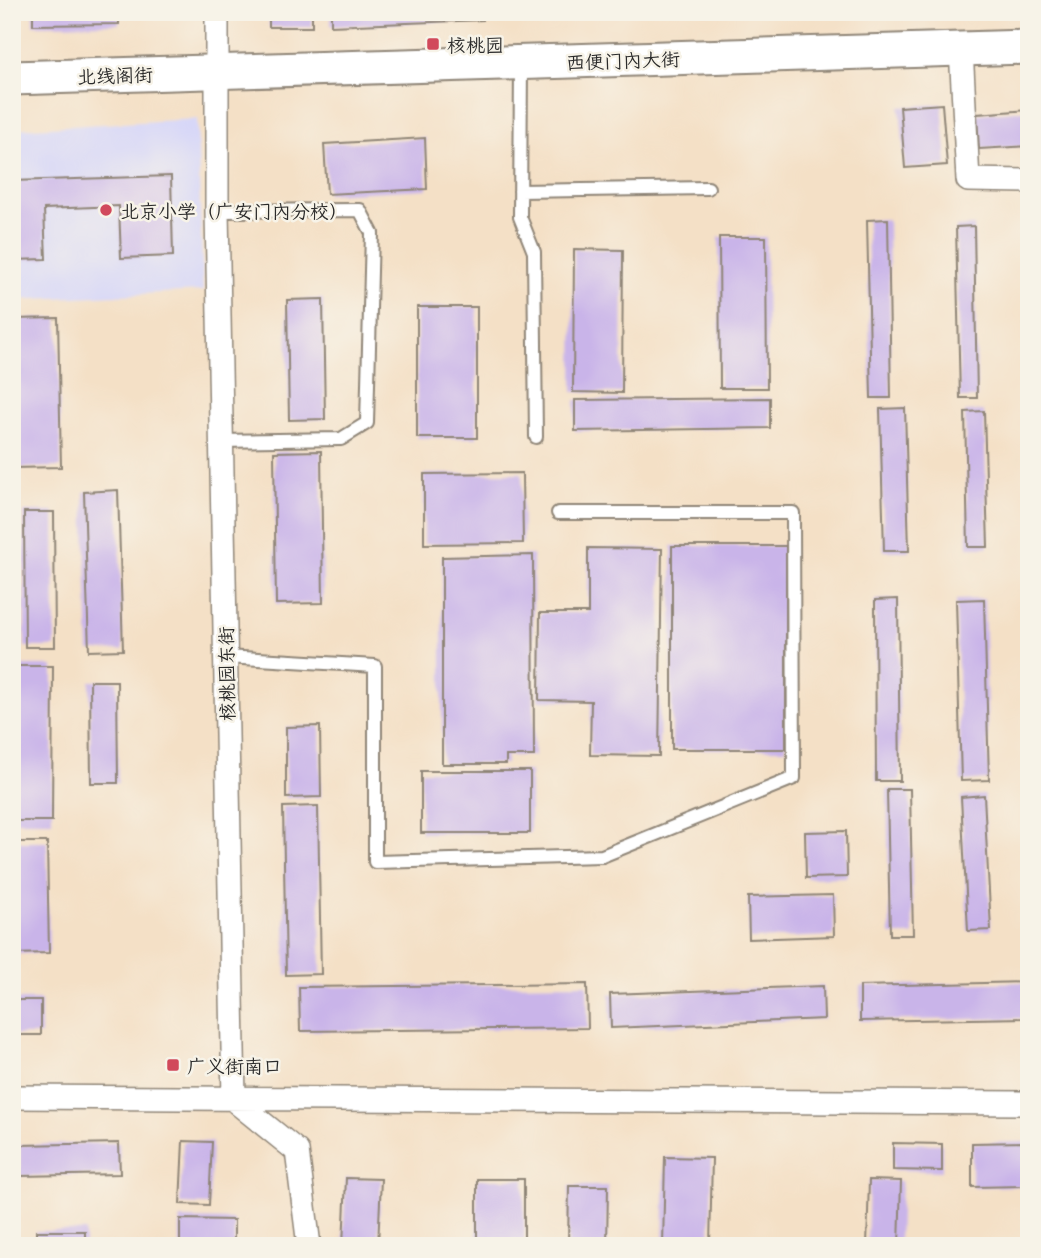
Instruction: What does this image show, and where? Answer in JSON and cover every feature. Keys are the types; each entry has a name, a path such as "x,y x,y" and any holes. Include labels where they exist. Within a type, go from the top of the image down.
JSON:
{"street":[{"name":"核桃园东街","path":"217,12 216,211 234,1100"},
{"name":"西便门内大街","path":"217,71 1029,47"},
{"path":"961,49 968,180 1029,181"},
{"name":"北线阁街","path":"12,78 217,71"},
{"path":"12,1097 1029,1103"},
{"path":"234,1100 297,1151 309,1246"}],"lane":[{"path":"522,63 520,216 534,253 536,437"},
{"path":"520,191 708,188"},
{"path":"216,211 360,210 372,233 367,423 341,439 221,441"},
{"path":"225,657 375,666 375,862 602,856 794,778 793,513 558,513"}],"shaded area":[{"name":"北京小学（广安门内分校）","path":"197,119 203,291 12,300 12,129"}],"building":[{"path":"33,12 119,12 119,24 33,25"},
{"path":"269,12 312,12 312,27 269,27"},
{"path":"331,12 482,12 483,20 331,26"},
{"path":"942,104 947,165 905,168 900,107"},
{"path":"1029,110 1029,146 979,149 977,114"},
{"path":"425,138 427,189 327,194 324,144"},
{"path":"171,176 173,256 121,258 119,206 44,209 46,259 12,260 12,181"},
{"path":"888,219 891,398 871,398 867,220"},
{"path":"974,226 977,398 960,398 956,227"},
{"path":"719,237 766,237 767,388 720,388"},
{"path":"574,249 623,250 622,393 573,392"},
{"path":"323,299 325,419 289,420 287,300"},
{"path":"417,307 477,307 477,438 417,438"},
{"path":"58,318 61,467 12,468 12,319"},
{"path":"770,398 770,428 575,431 575,400"},
{"path":"905,408 909,551 884,551 880,409"},
{"path":"984,411 988,547 968,547 965,412"},
{"path":"321,451 323,603 276,604 274,452"},
{"path":"522,473 523,543 424,544 424,474"},
{"path":"118,490 123,650 89,651 84,492"},
{"path":"24,512 54,512 55,647 25,647"},
{"path":"672,546 786,546 786,749 672,749"},
{"path":"588,548 662,549 659,756 590,755 591,701 539,700 540,613 588,613"},
{"path":"533,555 534,756 506,756 506,764 442,764 442,557"},
{"path":"898,599 900,781 876,781 875,600"},
{"path":"984,599 989,780 961,781 956,600"},
{"path":"13,666 53,666 52,821 12,821"},
{"path":"90,681 117,681 118,783 91,783"},
{"path":"320,726 321,797 286,798 286,727"},
{"path":"421,771 530,771 530,833 421,833"},
{"path":"887,789 910,789 913,935 890,935"},
{"path":"984,795 991,930 968,931 961,797"},
{"path":"318,806 321,974 286,975 283,807"},
{"path":"846,831 847,877 806,878 805,832"},
{"path":"12,842 47,842 49,953 12,954"},
{"path":"833,895 834,936 749,939 748,897"},
{"path":"1029,982 1029,1018 860,1021 860,986"},
{"path":"587,984 588,1028 300,1031 299,987"},
{"path":"823,986 824,1019 611,1028 610,994"},
{"path":"12,1000 41,1000 41,1035 12,1035"},
{"path":"183,1141 212,1142 209,1205 180,1204"},
{"path":"1029,1142 1029,1186 972,1187 972,1143"},
{"path":"119,1143 120,1174 20,1176 20,1145"},
{"path":"893,1143 942,1144 942,1171 893,1170"},
{"path":"665,1157 712,1158 710,1246 663,1246"},
{"path":"346,1178 381,1179 378,1246 343,1246"},
{"path":"477,1179 524,1179 524,1246 477,1246"},
{"path":"869,1180 901,1181 899,1246 867,1246"},
{"path":"569,1186 608,1186 607,1246 568,1246"},
{"path":"180,1219 234,1220 234,1246 180,1246"},
{"path":"36,1231 85,1231 85,1246 36,1246"}],"place":[{"name":"核桃园","path":"433,44"},
{"name":"北京小学（广安门内分校）","path":"106,210"},
{"name":"广义街南口","path":"173,1065"}]}
